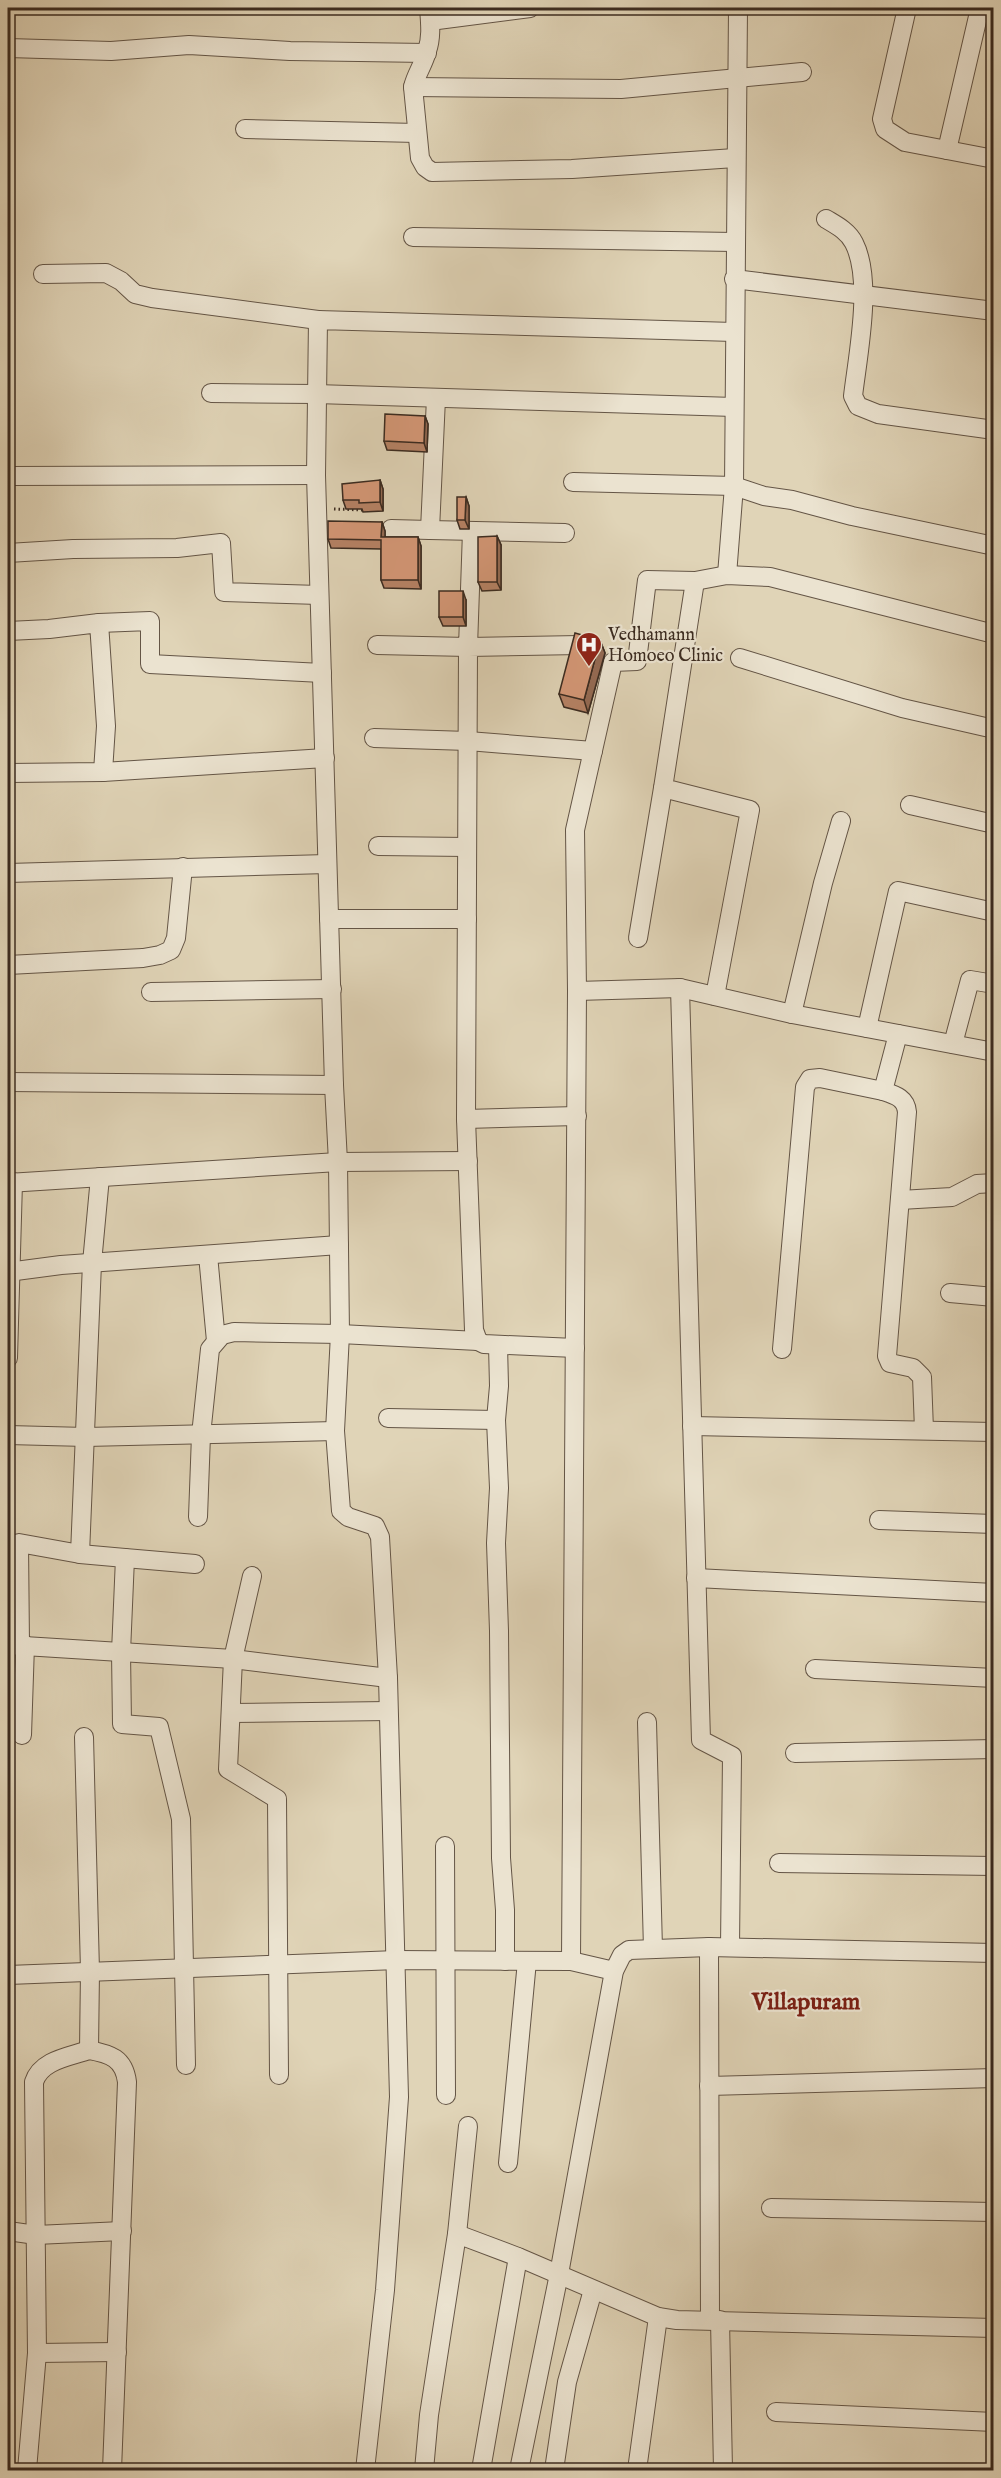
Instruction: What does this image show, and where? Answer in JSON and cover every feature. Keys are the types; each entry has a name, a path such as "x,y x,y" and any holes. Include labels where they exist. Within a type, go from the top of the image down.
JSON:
{"street":[{"path":"530,8 430,14 427,53 413,87 420,158 425,167 432,172 572,169 735,158"},
{"path":"727,575 734,486 738,8"},
{"path":"907,8 882,118 885,129 905,142 993,159"},
{"path":"947,150 980,8"},
{"path":"8,48 111,51 189,45 290,51 427,53"},
{"path":"413,87 621,88 802,72"},
{"path":"245,129 417,133"},
{"path":"825,219 846,232 854,243 865,294 853,396 858,406 878,414 993,430"},
{"path":"413,237 735,242"},
{"path":"43,274 106,273 122,281 135,294 152,298 318,320 734,332"},
{"path":"734,279 993,311"},
{"path":"318,320 316,475 338,1162 340,1334 334,1431 341,1511 348,1517 375,1526 380,1537 397,1960 399,2097 385,2290 365,2470"},
{"path":"211,393 316,394 734,407"},
{"path":"430,530 435,398"},
{"path":"8,476 316,475"},
{"path":"573,482 734,486 764,496 792,500 852,516 993,546"},
{"path":"391,529 566,533"},
{"path":"472,531 468,647 466,1119 474,1329 478,1341"},
{"path":"8,553 73,549 177,548 220,543 224,592 319,595"},
{"path":"571,1961 578,991 575,830 613,662 637,661 647,580 695,581 727,575 764,577 993,634"},
{"path":"638,938 695,581"},
{"path":"8,631 49,630 99,623 150,621 150,664 322,674"},
{"path":"99,623 106,726 103,772"},
{"path":"376,645 468,647 580,645"},
{"path":"740,658 902,708 993,729"},
{"path":"374,738 468,741 593,751"},
{"path":"8,773 103,772 325,758"},
{"path":"663,788 750,810 715,996"},
{"path":"910,805 993,824"},
{"path":"792,1014 823,883 841,820"},
{"path":"378,846 467,847"},
{"path":"8,873 327,864"},
{"path":"8,965 143,958 171,950 176,938 183,867"},
{"path":"867,1028 898,891 993,912"},
{"path":"329,919 467,919"},
{"path":"953,1044 970,980 993,984"},
{"path":"578,991 680,988 792,1014 993,1052"},
{"path":"680,988 701,1740 732,1756 730,1947"},
{"path":"151,992 332,989"},
{"path":"883,1091 898,1034"},
{"path":"782,1349 807,1082 810,1079 820,1078 895,1095 906,1104 887,1356 890,1363 913,1368 922,1377 924,1430"},
{"path":"8,1082 334,1084"},
{"path":"466,1119 577,1116"},
{"path":"8,1358 10,1183 338,1162 468,1161"},
{"path":"80,1554 92,1263 100,1177"},
{"path":"900,1200 952,1197 977,1184 993,1183"},
{"path":"9,1271 339,1245"},
{"path":"208,1255 216,1341"},
{"path":"950,1293 993,1297"},
{"path":"198,1517 201,1435 210,1349 222,1335 234,1332 340,1334 575,1348"},
{"path":"498,1345 499,1386 496,1419 499,1488 496,1543 505,1961"},
{"path":"388,1418 496,1419"},
{"path":"692,1426 993,1431"},
{"path":"8,1435 86,1437 334,1431"},
{"path":"879,1520 993,1524"},
{"path":"22,1735 13,1543 80,1554 195,1564"},
{"path":"125,1558 121,1652 122,1724 159,1726 181,1819 186,2066"},
{"path":"252,1576 233,1659 228,1768 277,1799 279,2075"},
{"path":"696,1578 993,1593"},
{"path":"18,1645 233,1659 387,1678"},
{"path":"815,1669 993,1678"},
{"path":"231,1713 388,1711"},
{"path":"647,1722 653,1949"},
{"path":"84,1737 90,1971 89,2050"},
{"path":"795,1753 993,1749"},
{"path":"445,1846 446,2096"},
{"path":"779,1863 993,1866"},
{"path":"709,1947 709,2086 715,2319 723,2470"},
{"path":"519,2470 614,1971 622,1955 629,1950 709,1947 993,1953"},
{"path":"8,1975 397,1960 571,1961 614,1971"},
{"path":"508,2163 527,1961"},
{"path":"27,2470 37,2353 34,2082 43,2066 89,2050 106,2053 118,2060 125,2070 127,2082 112,2470"},
{"path":"709,2086 993,2079"},
{"path":"424,2470 429,2415 457,2234 468,2126"},
{"path":"771,2208 993,2212"},
{"path":"8,2231 36,2235 122,2231"},
{"path":"457,2234 518,2257 658,2317 677,2320 715,2319 993,2328"},
{"path":"481,2470 518,2257"},
{"path":"554,2470 567,2382 593,2290"},
{"path":"637,2470 658,2317"},
{"path":"37,2353 117,2352"},
{"path":"776,2412 993,2422"}],"path":[{"path":"317,509 363,510"}],"building":[{"path":"385,414 425,416 424,443 384,441"},
{"path":"380,480 380,502 359,503 359,500 343,500 342,484"},
{"path":"457,497 466,497 465,520 457,520"},
{"path":"328,521 382,522 381,537 418,537 418,580 381,580 381,540 328,539"},
{"path":"497,536 497,582 478,582 478,537"},
{"path":"439,591 463,591 463,617 439,617"},
{"path":"575,633 600,640 584,700 559,694"}],"place":[{"name":"Vedhamann Homoeo Clinic","path":"589,668"}],"district":[{"name":"Villapuram","path":"806,2002"}]}
